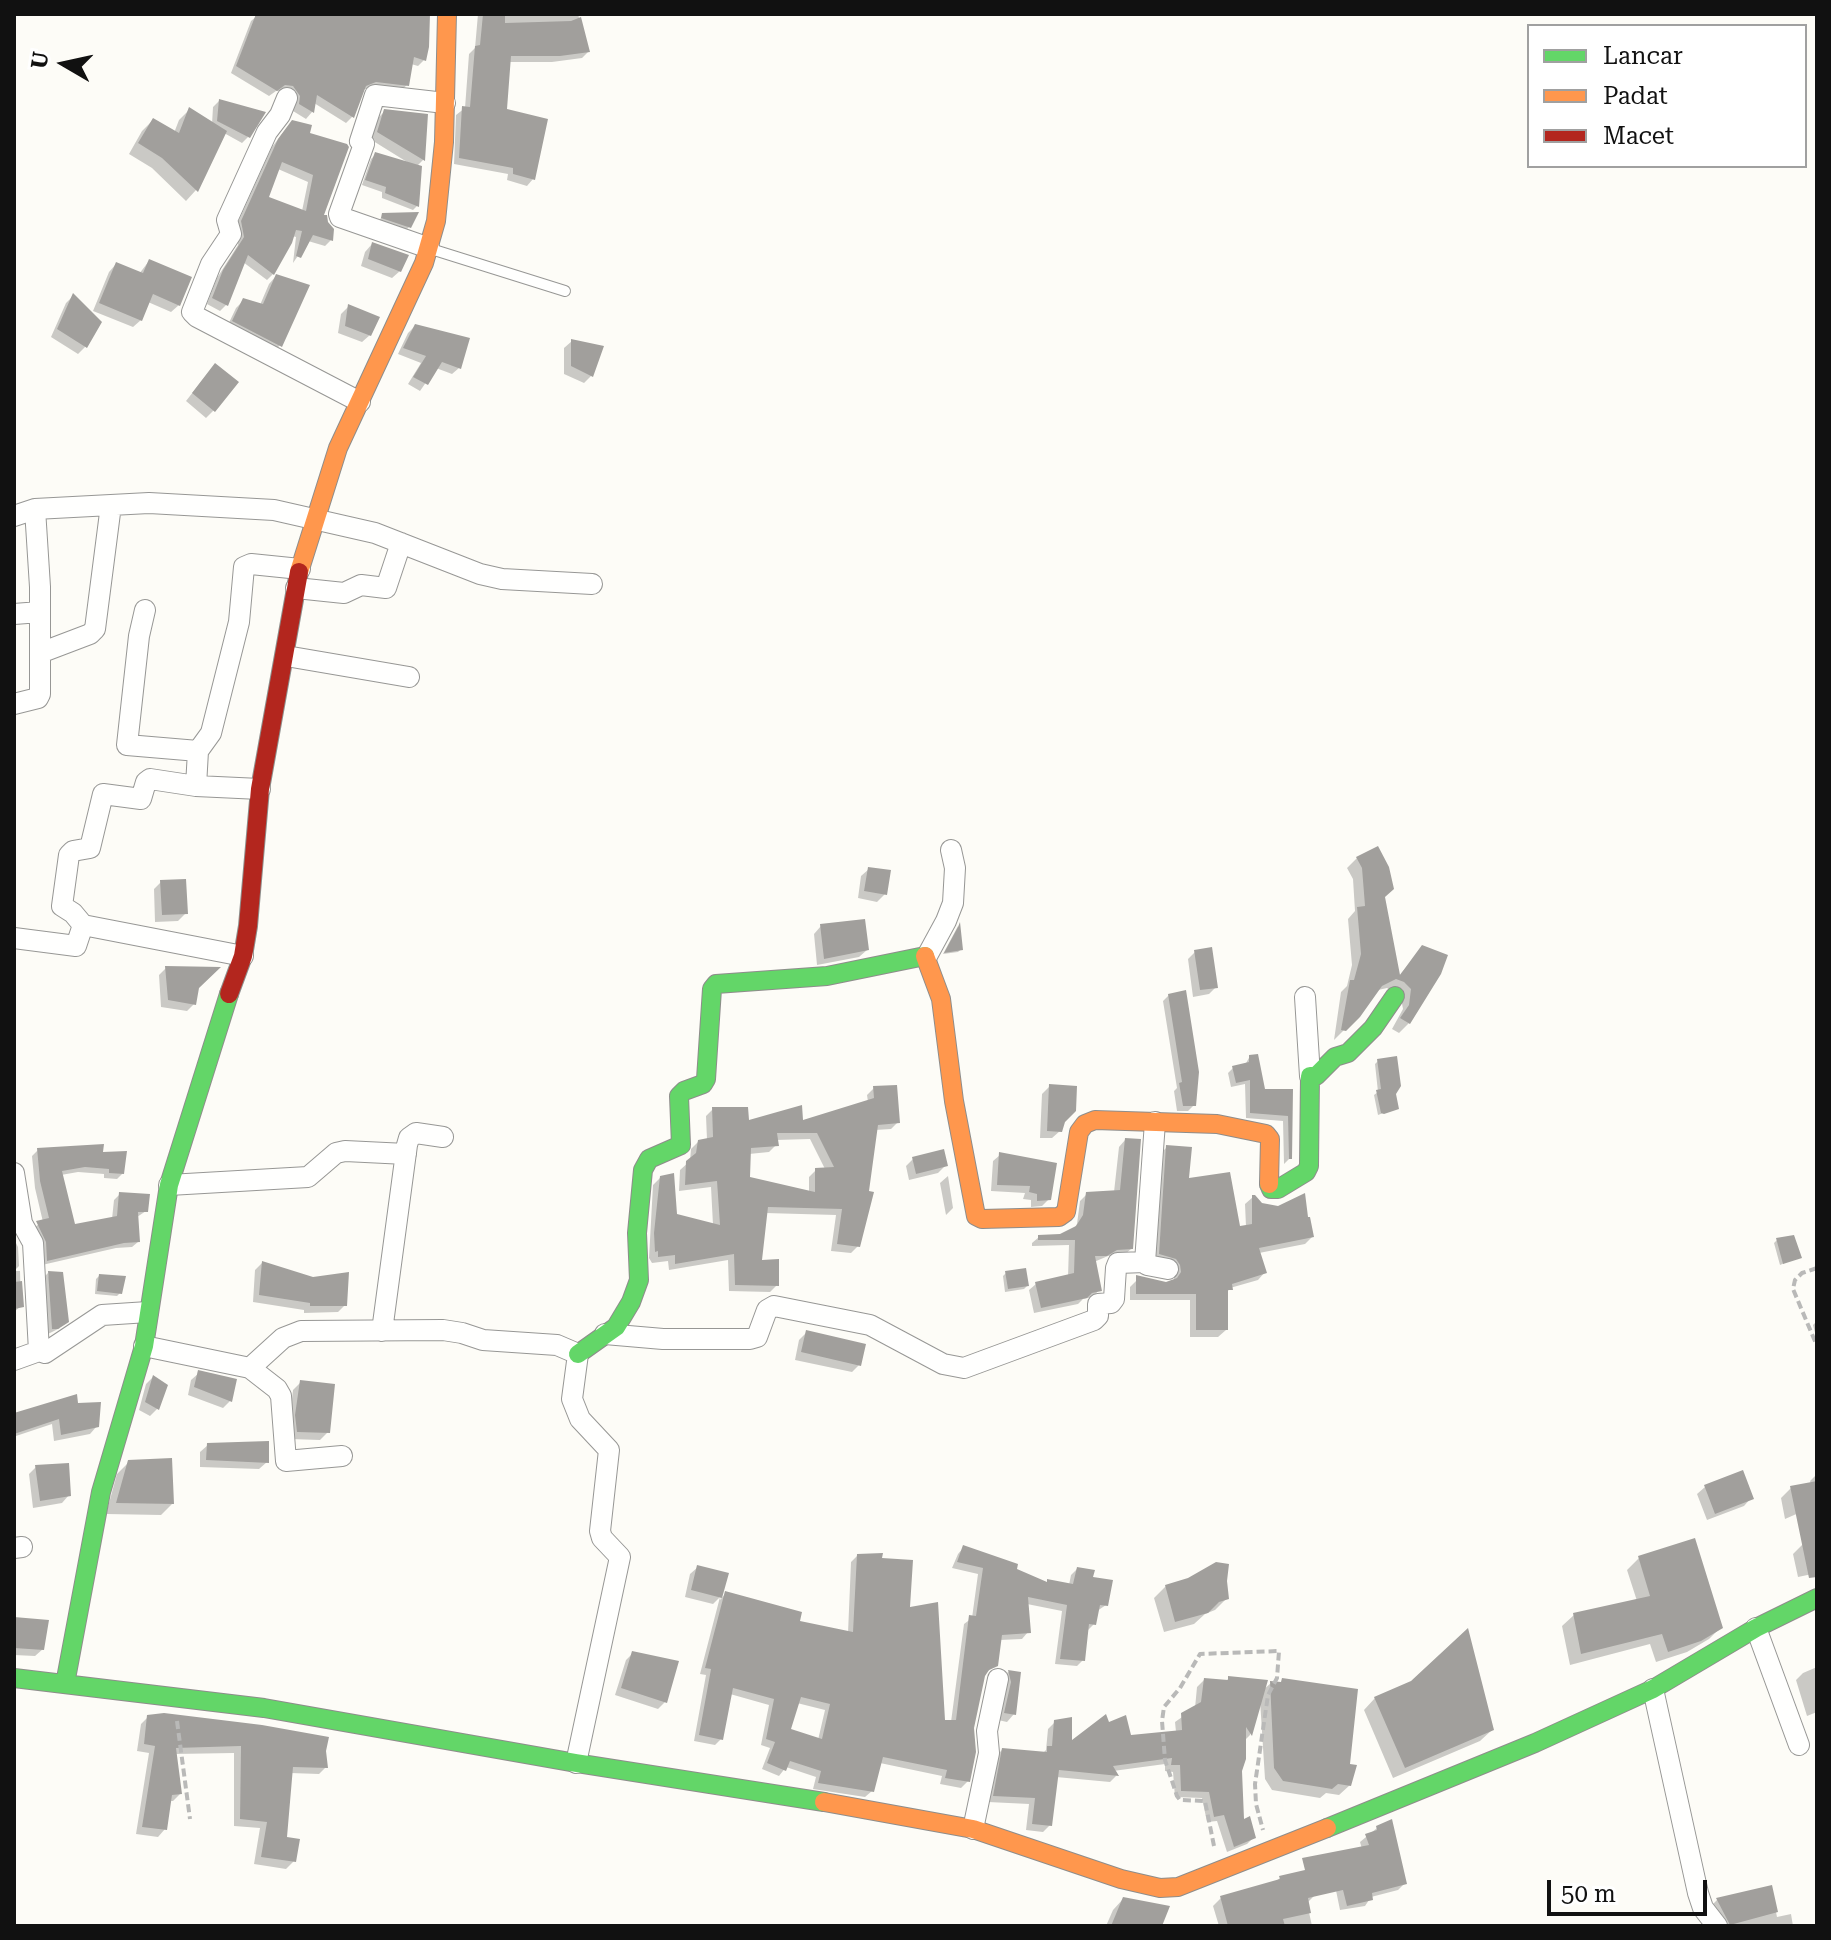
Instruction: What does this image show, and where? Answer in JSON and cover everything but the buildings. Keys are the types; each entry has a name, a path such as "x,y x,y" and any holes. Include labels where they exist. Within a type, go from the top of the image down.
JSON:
{"street":[{"path":"65,1684 101,1492 144,1346 169,1185 205,1064 243,956 260,789 298,579 338,448 424,263 436,221 444,142 447,14"},
{"path":"429,248 339,214 364,144 360,141 375,95 445,103"},
{"path":"287,98 280,115 267,132 227,220 231,234 211,264 192,312 360,402"},
{"path":"14,516 35,509 149,503 274,510 375,533 480,574 502,579 592,584"},
{"path":"40,653 90,634 95,629 111,505"},
{"path":"14,704 39,697 40,612 35,509"},
{"path":"196,786 198,751 211,733 239,622 244,567 251,564 344,593 361,585 386,588 401,543"},
{"path":"145,610 139,636 127,745 198,751"},
{"path":"14,614 40,612"},
{"path":"286,656 409,677"},
{"path":"243,956 83,925 62,906 69,855 73,851 88,850 91,846 103,794 141,799 150,779 196,786 260,789"},
{"path":"951,850 955,868 953,903 927,956 941,999 954,1101 972,1204 979,1218 1062,1215 1069,1204 1078,1137 1083,1125 1095,1120 1217,1124 1268,1135 1271,1189 1278,1189 1306,1172 1309,1166 1310,1076 1305,997"},
{"path":"14,938 76,946 83,925"},
{"path":"576,1763 620,1557 602,1538 600,1531 609,1450 580,1419 572,1399 578,1354 616,1327 639,1280 637,1233 643,1170 649,1159 681,1145 679,1096 703,1084 706,1079 714,985 827,976 927,956"},
{"path":"1310,1076 1316,1076 1335,1057 1348,1053 1373,1028 1395,996"},
{"path":"1145,1262 1155,1122"},
{"path":"382,1331 406,1154 412,1135 443,1137"},
{"path":"169,1185 308,1177 336,1153 345,1151 406,1154"},
{"path":"14,1173 22,1223 33,1243 39,1351"},
{"path":"605,1334 663,1339 750,1339 757,1337 767,1310 774,1306 870,1325 943,1364 964,1368 1094,1320 1098,1316 1098,1304 1111,1303 1114,1299 1118,1263 1145,1262 1168,1269"},
{"path":"14,1360 39,1351 45,1353 102,1315 148,1312"},
{"path":"250,1368 272,1346 301,1331 443,1330 483,1340 557,1345 578,1354"},
{"path":"144,1346 250,1368 277,1389 281,1396 286,1461 342,1456"},
{"path":"14,1678 264,1708 576,1763 804,1798 973,1829 1121,1879 1160,1888 1178,1887 1270,1852 1535,1743 1653,1689 1756,1628 1817,1598"},
{"path":"1756,1628 1799,1745"},
{"path":"973,1829 989,1753 986,1736 998,1679"},
{"path":"1653,1689 1698,1893 1703,1908 1717,1926"}],"lane":[{"path":"429,248 565,291"}],"path":[{"path":"1817,1268 1802,1273 1795,1280 1793,1289 1817,1346"},
{"path":"1218,1872 1205,1801 1179,1798 1165,1760 1164,1707 1200,1654 1279,1651 1277,1678 1268,1695 1255,1784 1256,1804 1270,1852"},
{"path":"171,1696 176,1708 190,1819"}],"traffic: fast":[{"path":"578,1354 616,1327 631,1302 639,1280 637,1233 643,1170 649,1159 681,1145 679,1096 703,1084 706,1079 712,989 716,984 827,976 925,956"},
{"path":"65,1684 101,1492 144,1346 169,1185 229,994"},
{"path":"1269,1184 1271,1189 1278,1189 1306,1172 1309,1166 1310,1076 1316,1076 1335,1057 1348,1053 1373,1028 1395,996"},
{"path":"1327,1828 1535,1743 1653,1689 1756,1628 1817,1598"},
{"path":"14,1678 264,1708 576,1763 824,1802"}],"traffic: slow":[{"path":"299,572 338,448 424,263 436,221 444,142 447,14"},
{"path":"925,956 941,999 954,1101 976,1216 982,1219 1059,1217 1066,1212 1079,1132 1085,1124 1095,1120 1217,1124 1266,1134 1270,1139 1269,1184"},
{"path":"824,1802 973,1829 1121,1879 1160,1888 1178,1887 1327,1828"}],"traffic: jam":[{"path":"229,994 243,956 248,926 260,789 299,572"}]}
